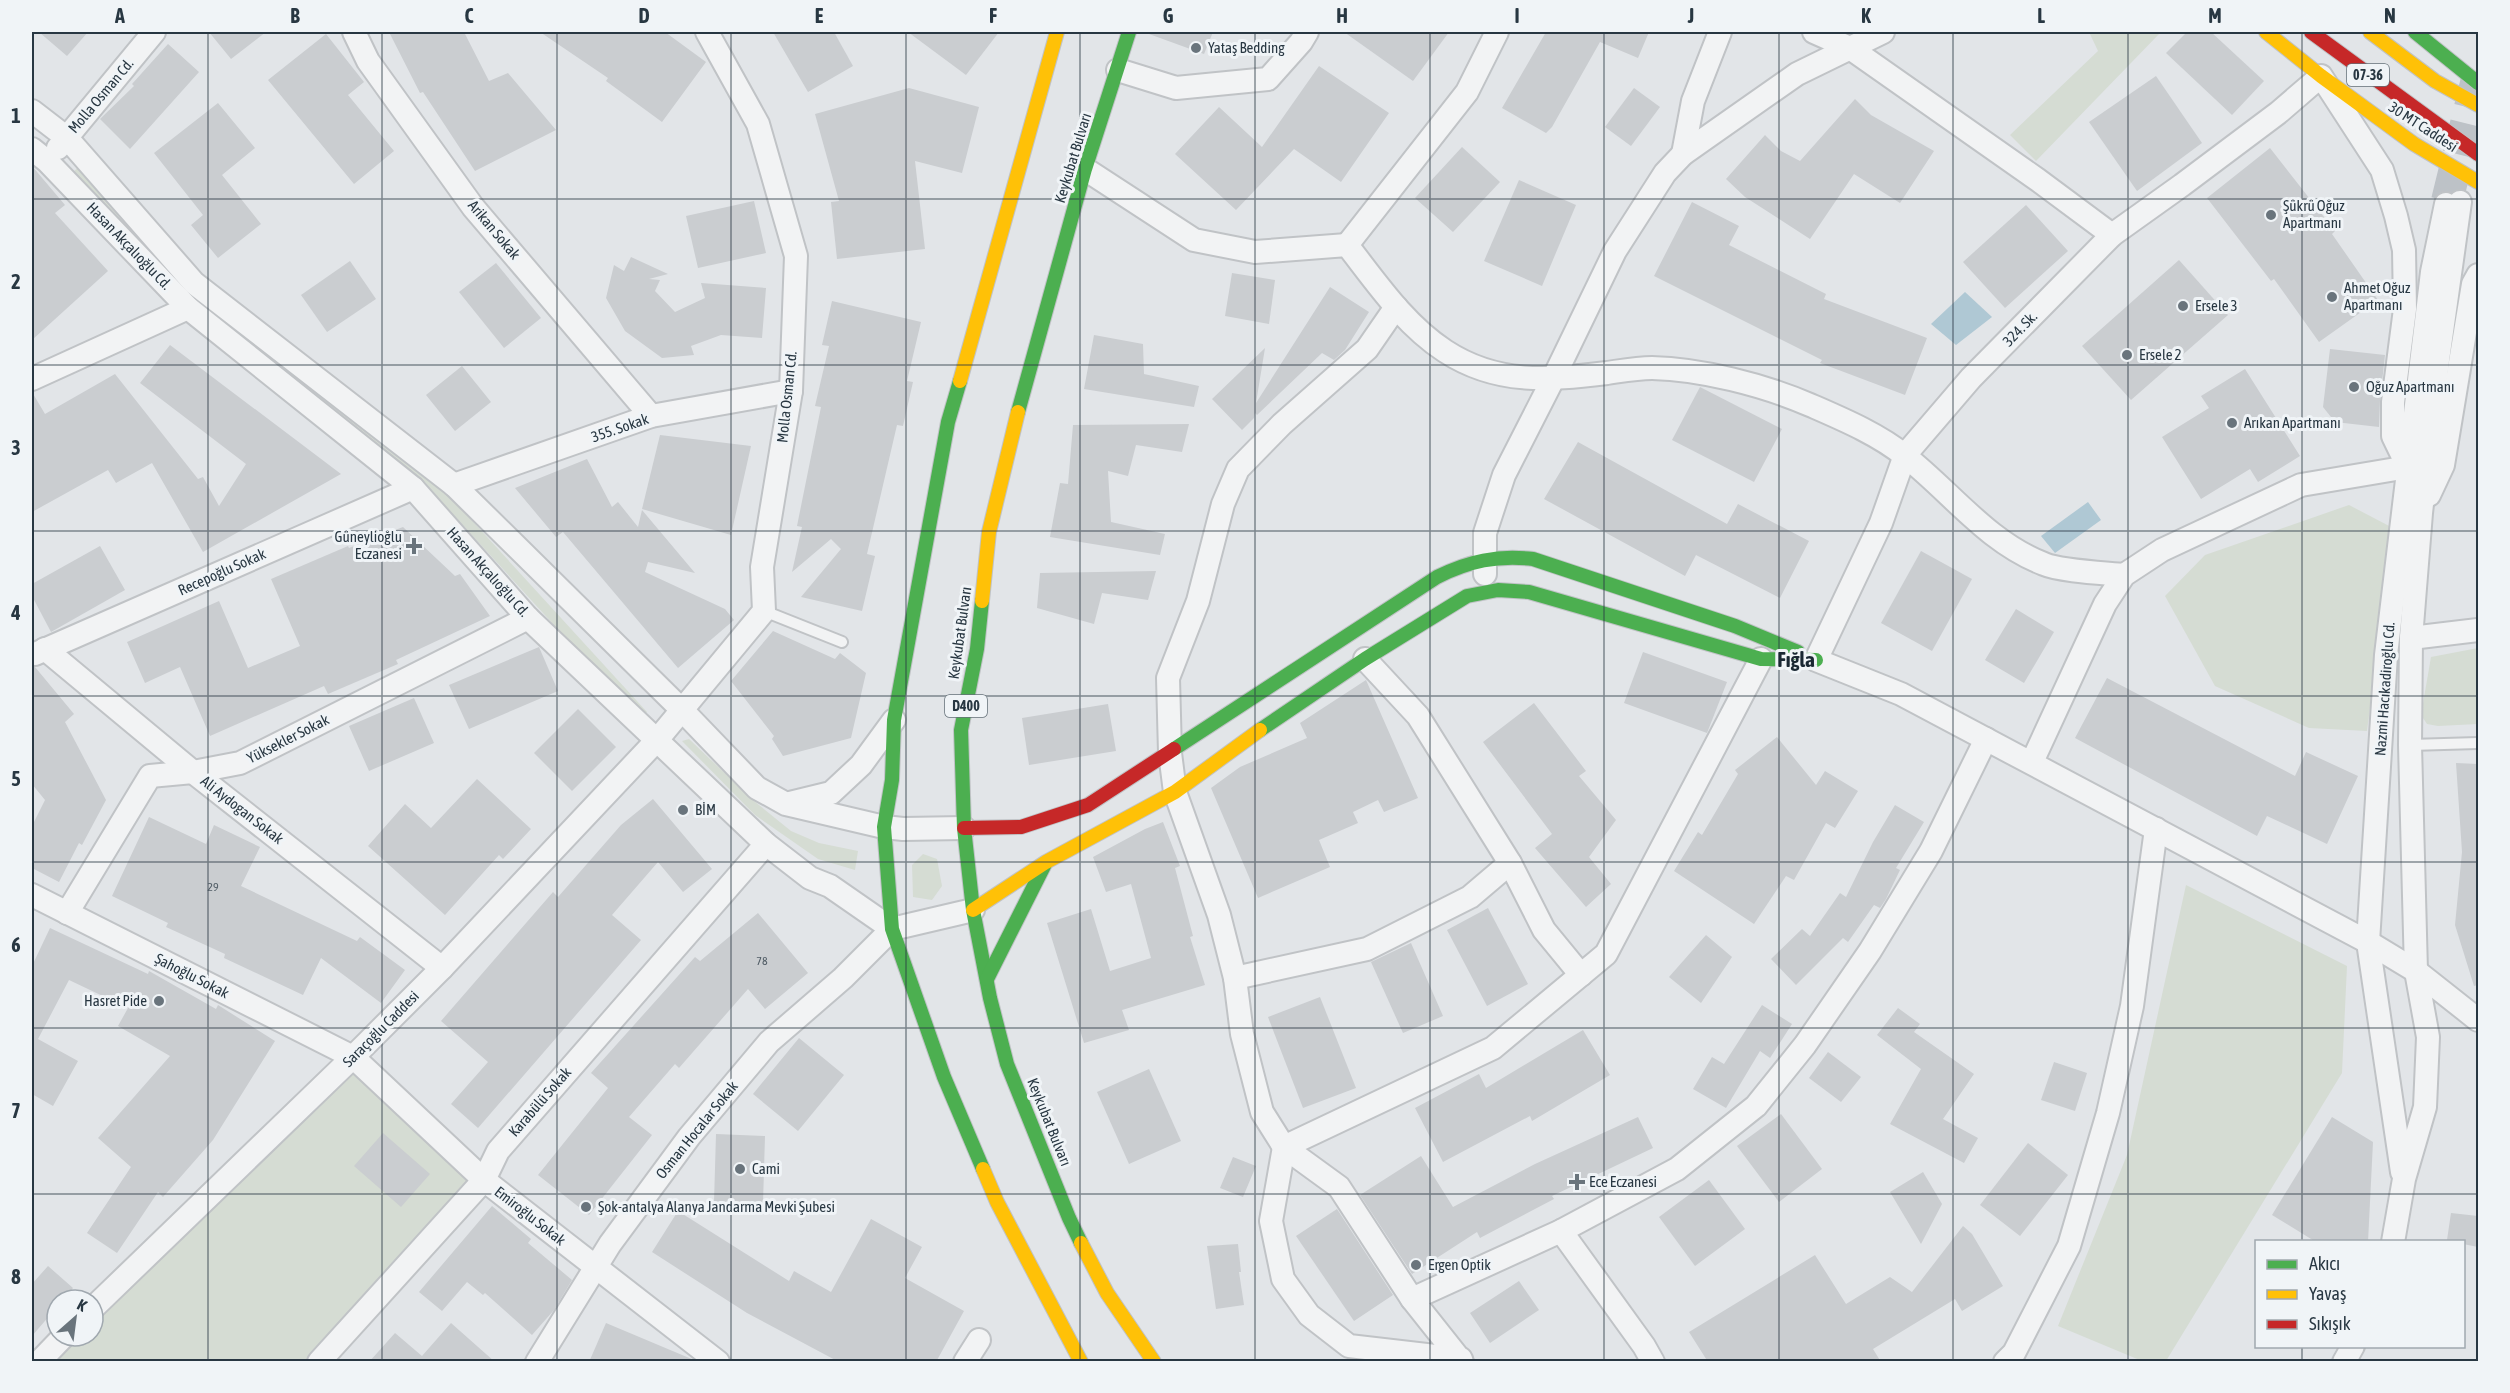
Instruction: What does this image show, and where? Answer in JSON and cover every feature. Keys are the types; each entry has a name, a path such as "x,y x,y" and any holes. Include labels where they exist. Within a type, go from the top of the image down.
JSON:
{"main road":[{"path":"1057,32 948,422 894,720 892,780 884,826 892,929 944,1077 997,1202 1081,1362"},
{"name":"Keykubat Bulvarı","path":"1129,32 1085,169 1031,360 989,532 977,649 961,730 964,828 973,910 1007,1064 1069,1218 1107,1293 1154,1362"},
{"name":"30 MT Caddesi","path":"2266,32 2321,76 2414,144 2478,182"},
{"name":"07-36","path":"2311,32 2478,154"},
{"name":"07-36","path":"2370,32 2435,81 2478,105"},
{"path":"2415,32 2435,41 2478,83"},
{"path":"964,828 1021,827 1088,805 1437,577 1463,564 1484,558 1508,556 1533,559 1735,626 1816,660"},
{"path":"973,910 1046,862 1175,792 1281,714 1365,659 1467,596 1485,590 1506,588 1529,592 1761,660 1816,660"},
{"path":"987,979 1046,862"}],"street":[{"name":"Molla Osman Cd.","path":"39,155 67,138 154,32"},
{"name":"Arikan Sokak","path":"354,32 368,61 473,207 651,416"},
{"name":"Molla Osman Cd.","path":"707,32 758,124 796,255 791,391 762,567 765,611"},
{"path":"1118,70 1176,88 1268,79 1308,32"},
{"path":"1085,169 1194,240 1255,252 1347,245 1467,92 1497,32"},
{"path":"1683,154 1693,101 1720,32"},
{"path":"1814,32 1850,48 2112,235"},
{"path":"1485,590 1485,533 1503,476 1553,379 1614,250 1665,173 1683,154 1797,74 1883,32"},
{"path":"2031,762 2105,604 2124,575 2163,550 2301,485 2408,467 2393,436 2393,402 2405,309 2404,250 2397,216 2382,170 2321,76"},
{"name":"324. Sk.","path":"1816,660 1881,523 1905,455 1971,378 2112,235 2278,113 2321,76"},
{"name":"Hasan Akçalıoğlu Cd.","path":"32,111 67,138 194,283 454,485 681,709 757,788 786,804 884,826 903,829 964,828"},
{"name":"Hasan Akçalıoğlu Cd.","path":"39,155 188,308 413,488 528,618 766,844 810,878 830,886 892,929"},
{"name":"Nazmi Hacıkadiroğlu Cd.","path":"2393,1240 2404,1179 2425,1107 2427,1037 2416,971 2410,745 2411,638 2421,513 2453,201 2432,272 2386,655 2368,942 2404,1179"},
{"path":"1347,245 1396,307 1419,330 1445,350 1469,363 1496,373 1529,379 1553,379 1651,368 1709,376 1748,385 1806,404 1854,425 1905,455 1957,505 2005,543 2045,565 2124,575"},
{"name":"Nazmi Hacıkadiroğlu Cd.","path":"2421,513 2443,465 2473,284 2478,275"},
{"path":"1396,307 1367,349 1282,423 1238,469 1223,504 1198,601 1168,678 1170,753 1175,792 1220,915 1235,978 1242,1034 1262,1112 1284,1147 1340,1187 1412,1299 1462,1360"},
{"path":"32,379 188,308"},
{"name":"355. Sokak","path":"454,485 651,416 791,391"},
{"name":"Recepoğlu Sokak","path":"38,652 413,488"},
{"path":"657,740 765,611"},
{"name":"Yüksekler Sokak","path":"67,913 150,776 193,772 240,763 528,618"},
{"path":"2411,638 2478,630"},
{"name":"Ali Aydogan Sokak","path":"38,652 442,968"},
{"path":"1365,659 1419,716 1510,863 1544,930 1581,975"},
{"path":"1284,1147 1493,1048 1606,954 1761,660"},
{"path":"1816,660 1901,694 2368,942 2416,971 2478,1020"},
{"path":"786,804 831,793 861,765 894,720"},
{"path":"1412,1299 1561,1231 1677,1169 1756,1106 1804,1045 1870,951 1931,851 1986,739"},
{"name":"Saraçoğlu Caddesi","path":"105,1296 442,968 657,740"},
{"path":"2005,1362 2014,1353 2069,1246 2108,1113 2132,1006 2156,829"},
{"name":"Karabülü Sokak","path":"319,1362 484,1180 498,1151 766,844"},
{"path":"1235,978 1367,949 1470,897 1510,863"},
{"name":"Şahoğlu Sokak","path":"34,902 67,913 353,1057"},
{"path":"892,929 973,910"},
{"name":"Osman Hocalar Sokak","path":"537,1362 610,1244 689,1137 769,1042 843,978 892,929"},
{"name":"Emiroğlu Sokak","path":"353,1057 484,1180 718,1362"},
{"path":"1284,1147 1271,1221 1283,1280 1309,1315 1349,1346 1462,1360"},
{"path":"1561,1231 1644,1346 1653,1362"},
{"path":"965,1362 979,1340"},
{"path":"2344,1362 2352,1348"}],"lane":[{"path":"765,611 842,642"},
{"path":"2410,745 2478,743"}],"shaded area":[{"path":"2089,32 2161,32 2036,161 2010,135 2098,51"},
{"path":"80,166 198,295 445,491 647,712 640,719 437,497 195,302 73,172"},
{"path":"2349,505 2393,528 2367,731 2309,728 2215,686 2165,596 2205,555"},
{"path":"2478,648 2478,724 2438,726 2427,724 2421,715 2431,657"},
{"path":"689,739 754,801 791,831 819,843 858,851 855,870 818,859 755,815 682,741"},
{"path":"923,854 937,859 942,886 932,900 913,897 912,865"},
{"path":"2186,885 2347,966 2342,1073 2166,1361 2142,1361 2058,1326 2127,1155"},
{"path":"353,1064 478,1181 311,1361 62,1362 54,1352 58,1348 105,1348 105,1303"}],"water":[{"path":"1965,292 1992,317 1956,345 1931,324"},
{"path":"2088,502 2101,520 2055,553 2041,536"}],"building":[{"path":"39,32 88,32 67,56"},
{"path":"209,32 266,32 231,59"},
{"path":"389,32 464,32 489,81 508,73 556,130 475,171 423,92 420,93"},
{"path":"540,32 665,32 706,62 662,122 606,81 608,78"},
{"path":"773,32 834,32 853,66 808,92"},
{"path":"908,32 999,32 966,75"},
{"name":"Yataş Bedding","path":"1149,32 1213,32 1204,54 1149,34"},
{"path":"1344,32 1449,32 1413,81"},
{"path":"1546,32 1649,32 1638,58 1600,42 1552,127 1546,133 1502,108"},
{"path":"2187,32 2211,32 2264,81 2232,115 2166,53"},
{"path":"326,34 364,82 348,95 394,151 354,184 268,80"},
{"path":"168,44 199,72 130,149 100,119 134,86 132,84"},
{"path":"1319,66 1389,113 1341,182 1294,149 1236,210 1175,154 1219,107 1262,147"},
{"path":"2156,76 2202,143 2137,191 2089,122"},
{"path":"909,88 979,107 962,173 915,161 925,249 837,259 831,202 839,201 815,114"},
{"path":"1634,88 1660,107 1631,146 1605,127"},
{"path":"1855,99 1871,115 1934,151 1900,203 1854,174 1810,239 1745,197 1726,179 1765,135 1781,151 1800,161"},
{"path":"218,103 255,148 222,175 261,224 218,258 191,225 203,215 154,153"},
{"path":"1462,147 1500,182 1453,232 1415,198"},
{"path":"2270,148 2335,231 2332,234 2378,300 2319,342 2274,279 2271,281 2207,198"},
{"path":"32,166 65,205 55,213 108,271 32,340"},
{"path":"1519,180 1576,205 1542,286 1484,261"},
{"path":"754,201 766,253 698,268 686,216"},
{"path":"1692,202 1739,226 1729,245 1826,294 1824,299 1927,338 1905,395 1820,363 1822,360 1654,276"},
{"path":"2026,205 2068,251 2005,308 1963,262"},
{"path":"631,257 668,274 649,279 660,280 655,291 675,312 705,298 701,283 766,288 762,338 721,335 691,346 694,355 662,358 625,331 606,298 614,265 624,271"},
{"path":"2179,260 2228,315 2131,400 2082,346"},
{"path":"350,261 376,299 327,332 301,295"},
{"path":"496,263 541,318 504,348 459,292"},
{"path":"1232,273 1275,280 1269,324 1225,316"},
{"path":"1330,287 1369,312 1345,350 1334,360 1322,353 1257,415 1255,413 1254,418 1242,430 1212,399 1265,348 1256,403"},
{"path":"832,301 921,322 907,381 913,382 903,426 897,425 867,554 875,556 862,611 801,597 841,549 831,539 792,572 802,527 797,526 821,407 815,406 829,346 822,345"},
{"path":"1094,335 1143,344 1144,374 1199,386 1194,407 1084,389"},
{"path":"170,345 341,474 203,552 152,463 116,483 108,470 32,512 32,392 45,414 115,374 198,479 203,477 219,506 246,464 140,383"},
{"name":"Oğuz Apartmanı","path":"2330,349 2385,355 2379,427 2335,422 2323,407"},
{"path":"462,366 491,402 455,431 426,395"},
{"name":"Arıkan Apartmanı","path":"2245,369 2300,456 2258,482 2250,469 2201,499 2162,437 2209,408 2201,396"},
{"path":"1700,387 1782,429 1754,482 1672,440"},
{"path":"1189,424 1182,452 1136,445 1128,476 1108,471 1111,522 1165,534 1160,555 1050,537 1060,483 1068,484 1073,425"},
{"path":"660,435 751,446 731,535 642,509"},
{"path":"1578,442 1727,524 1738,504 1809,541 1780,598 1696,555 1685,576 1544,499"},
{"path":"587,459 612,507 618,502 638,527 642,510 695,573 648,562 645,572 725,609 734,620 678,668 563,532 556,537 515,488"},
{"path":"403,527 455,576 460,574 490,616 396,660 398,664 328,694 324,686 210,736 180,667 145,683 127,642 219,601 248,668 300,646 271,579 348,546 349,548"},
{"path":"100,546 125,590 51,632 32,596 32,584"},
{"path":"1921,551 1972,579 1932,651 1881,623"},
{"path":"1156,571 1148,600 1102,593 1094,624 1037,608 1040,573"},
{"path":"2016,609 2054,632 2024,683 1985,660"},
{"path":"773,631 835,659 840,653 866,673 851,738 783,756 772,739 774,736 731,681"},
{"path":"539,647 558,691 469,729 449,685"},
{"path":"1643,652 1727,682 1707,733 1624,703"},
{"path":"32,667 35,667 74,714 65,722 106,800 82,845 79,843 59,882 32,868 32,826 45,800 32,784"},
{"path":"2107,678 2295,776 2306,752 2358,776 2327,844 2267,816 2257,836 2075,738"},
{"path":"1366,680 1418,798 1384,812 1378,800 1353,812 1358,823 1319,840 1330,867 1258,898 1211,788 1240,767 1307,738 1300,723"},
{"path":"414,698 434,743 369,771 349,726"},
{"path":"1534,703 1586,771 1579,776 1616,820 1589,857 1611,884 1586,907 1535,848 1552,834 1483,742"},
{"path":"1108,704 1116,751 1029,765 1022,718"},
{"path":"578,709 616,747 572,791 534,753"},
{"path":"1777,737 1816,785 1825,771 1858,791 1835,828 1826,823 1794,880 1786,876 1754,924 1674,871 1698,832 1702,835 1738,774 1735,770"},
{"path":"2456,763 2478,764 2478,985 2474,986 2455,925 2462,852"},
{"path":"477,779 531,829 503,859 499,855 445,915 368,846 405,804 431,828"},
{"path":"653,799 712,869 683,892 658,862 612,915 641,940 478,1128 451,1104 488,1062 441,1021 553,892 558,897 621,825"},
{"path":"1895,805 1924,822 1896,868 1900,870 1886,899 1880,908 1874,905 1848,942 1843,938 1796,985 1771,959 1802,929 1810,936 1840,893 1846,897 1873,842"},
{"path":"149,817 206,844 214,825 260,847 241,886 357,941 360,937 405,970 381,1003 321,958 303,995 224,958 225,954 166,927 168,923 112,896"},
{"path":"1163,822 1180,866 1175,868 1193,936 1190,937 1205,985 1122,1010 1129,1030 1084,1043 1047,923 1091,909 1110,971 1151,958 1131,884 1106,892 1093,857"},
{"path":"1488,908 1528,984 1487,1006 1447,930"},
{"path":"758,913 808,973 765,1009 748,989 679,1068 675,1064 629,1117 652,1135 589,1215 538,1175 608,1088 591,1073 695,957 700,961"},
{"path":"50,928 148,974 149,971 216,1009 218,1005 275,1041 213,1140 163,1197 158,1192 117,1253 87,1233 131,1167 98,1138 170,1056 118,1026 128,1008 69,980 38,1039 78,1061 53,1106 32,1094 32,966"},
{"path":"1706,935 1732,957 1701,1003 1669,977"},
{"path":"1411,943 1443,1016 1403,1033 1371,962"},
{"path":"1320,997 1356,1088 1303,1108 1268,1017"},
{"path":"1762,1005 1792,1024 1770,1058 1760,1051 1726,1108 1693,1089 1712,1057 1724,1064"},
{"path":"1898,1008 1920,1024 1914,1032 1974,1074 1943,1119 1978,1138 1964,1163 1890,1124 1921,1069 1877,1035"},
{"path":"1583,1030 1610,1075 1532,1121 1530,1116 1443,1162 1415,1108 1479,1074 1486,1088"},
{"path":"799,1038 844,1075 798,1131 753,1094"},
{"path":"1828,1052 1861,1077 1841,1102 1809,1078"},
{"path":"2054,1062 2087,1073 2075,1111 2041,1100"},
{"path":"1149,1069 1181,1141 1129,1164 1097,1092"},
{"path":"1781,1114 1822,1169 1779,1202 1737,1146"},
{"path":"1638,1117 1653,1148 1552,1196 1554,1199 1480,1238 1477,1232 1412,1274 1360,1195 1421,1156 1453,1207 1535,1164"},
{"path":"2332,1117 2373,1142 2368,1240 2313,1240 2272,1215"},
{"path":"383,1133 430,1174 401,1207 354,1166"},
{"name":"Cami","path":"716,1134 765,1136 763,1203 714,1202"},
{"path":"2028,1143 2068,1175 2020,1236 1980,1205"},
{"path":"1233,1157 1256,1166 1243,1197 1220,1188"},
{"path":"1923,1172 1942,1204 1921,1244 1890,1192"},
{"path":"1709,1180 1745,1229 1695,1266 1659,1217"},
{"path":"492,1206 531,1239 528,1243 572,1280 554,1310 532,1335 485,1293 483,1295 467,1282 442,1311 419,1292"},
{"path":"1337,1209 1393,1295 1354,1321 1296,1236"},
{"path":"678,1211 789,1281 794,1271 831,1292 871,1219 922,1247 905,1278 964,1311 936,1362 839,1362 747,1313 652,1252"},
{"path":"2451,1213 2478,1216 2478,1247 2465,1244 2465,1240 2447,1240"},
{"path":"1963,1226 1972,1234 2003,1286 1962,1311 1955,1299 1873,1349 1881,1362 1708,1362 1689,1332 1815,1255 1846,1304 1890,1277 1912,1292"},
{"path":"1238,1244 1244,1305 1216,1309 1207,1246"},
{"path":"48,1266 73,1288 45,1288 45,1321 32,1336 32,1284"},
{"path":"1519,1281 1539,1310 1490,1343 1470,1313"},
{"path":"451,1323 495,1362 369,1362 395,1333 422,1356"},
{"path":"606,1323 694,1360 695,1362 589,1362"}],"tunnel":[{"path":"2447,201 2478,75"}],"traffic: fast":[{"path":"1018,412 1085,169 1129,32"},
{"path":"2415,32 2478,83"},
{"path":"960,381 948,422 894,720 892,780 884,827 892,929 944,1077 983,1169"},
{"path":"1174,749 1437,577 1484,560 1533,559 1735,626 1798,652"},
{"path":"1260,730 1365,659 1467,596 1498,590 1529,592 1761,659 1816,660"},
{"path":"982,601 977,649 961,730 964,828 973,910 990,998 1007,1064 1081,1243"},
{"path":"987,979 1045,864"}],"traffic: slow":[{"path":"960,381 1057,32"},
{"path":"2266,32 2321,76 2414,144 2478,182"},
{"path":"2370,32 2435,81 2478,105"},
{"path":"982,601 989,532 1018,412"},
{"path":"973,910 1046,862 1175,792 1260,730"},
{"path":"983,1169 997,1202 1081,1362"},
{"path":"1081,1243 1107,1293 1154,1362"}],"traffic: jam":[{"path":"2311,32 2478,154"},
{"path":"964,828 1021,827 1088,805 1174,749"}],"place":[{"name":"Yataş Bedding","path":"1196,48"},
{"name":"Şükrü Oğuz Apartmanı","path":"2271,215"},
{"name":"Ahmet Oğuz Apartmanı","path":"2332,297"},
{"name":"Ersele 3","path":"2183,306"},
{"name":"Ersele 2","path":"2127,355"},
{"name":"Oğuz Apartmanı","path":"2354,387"},
{"name":"Arıkan Apartmanı","path":"2232,423"},
{"name":"Güneylioğlu Eczanesi","path":"414,546"},
{"name":"BİM","path":"683,810"},
{"name":"Hasret Pide","path":"159,1001"},
{"name":"Cami","path":"740,1169"},
{"name":"Ece Eczanesi","path":"1577,1182"},
{"name":"Şok-antalya Alanya Jandarma Mevki Şubesi","path":"586,1207"},
{"name":"Ergen Optik","path":"1416,1265"}],"district":[{"name":"Fığla","path":"1796,660"}]}
